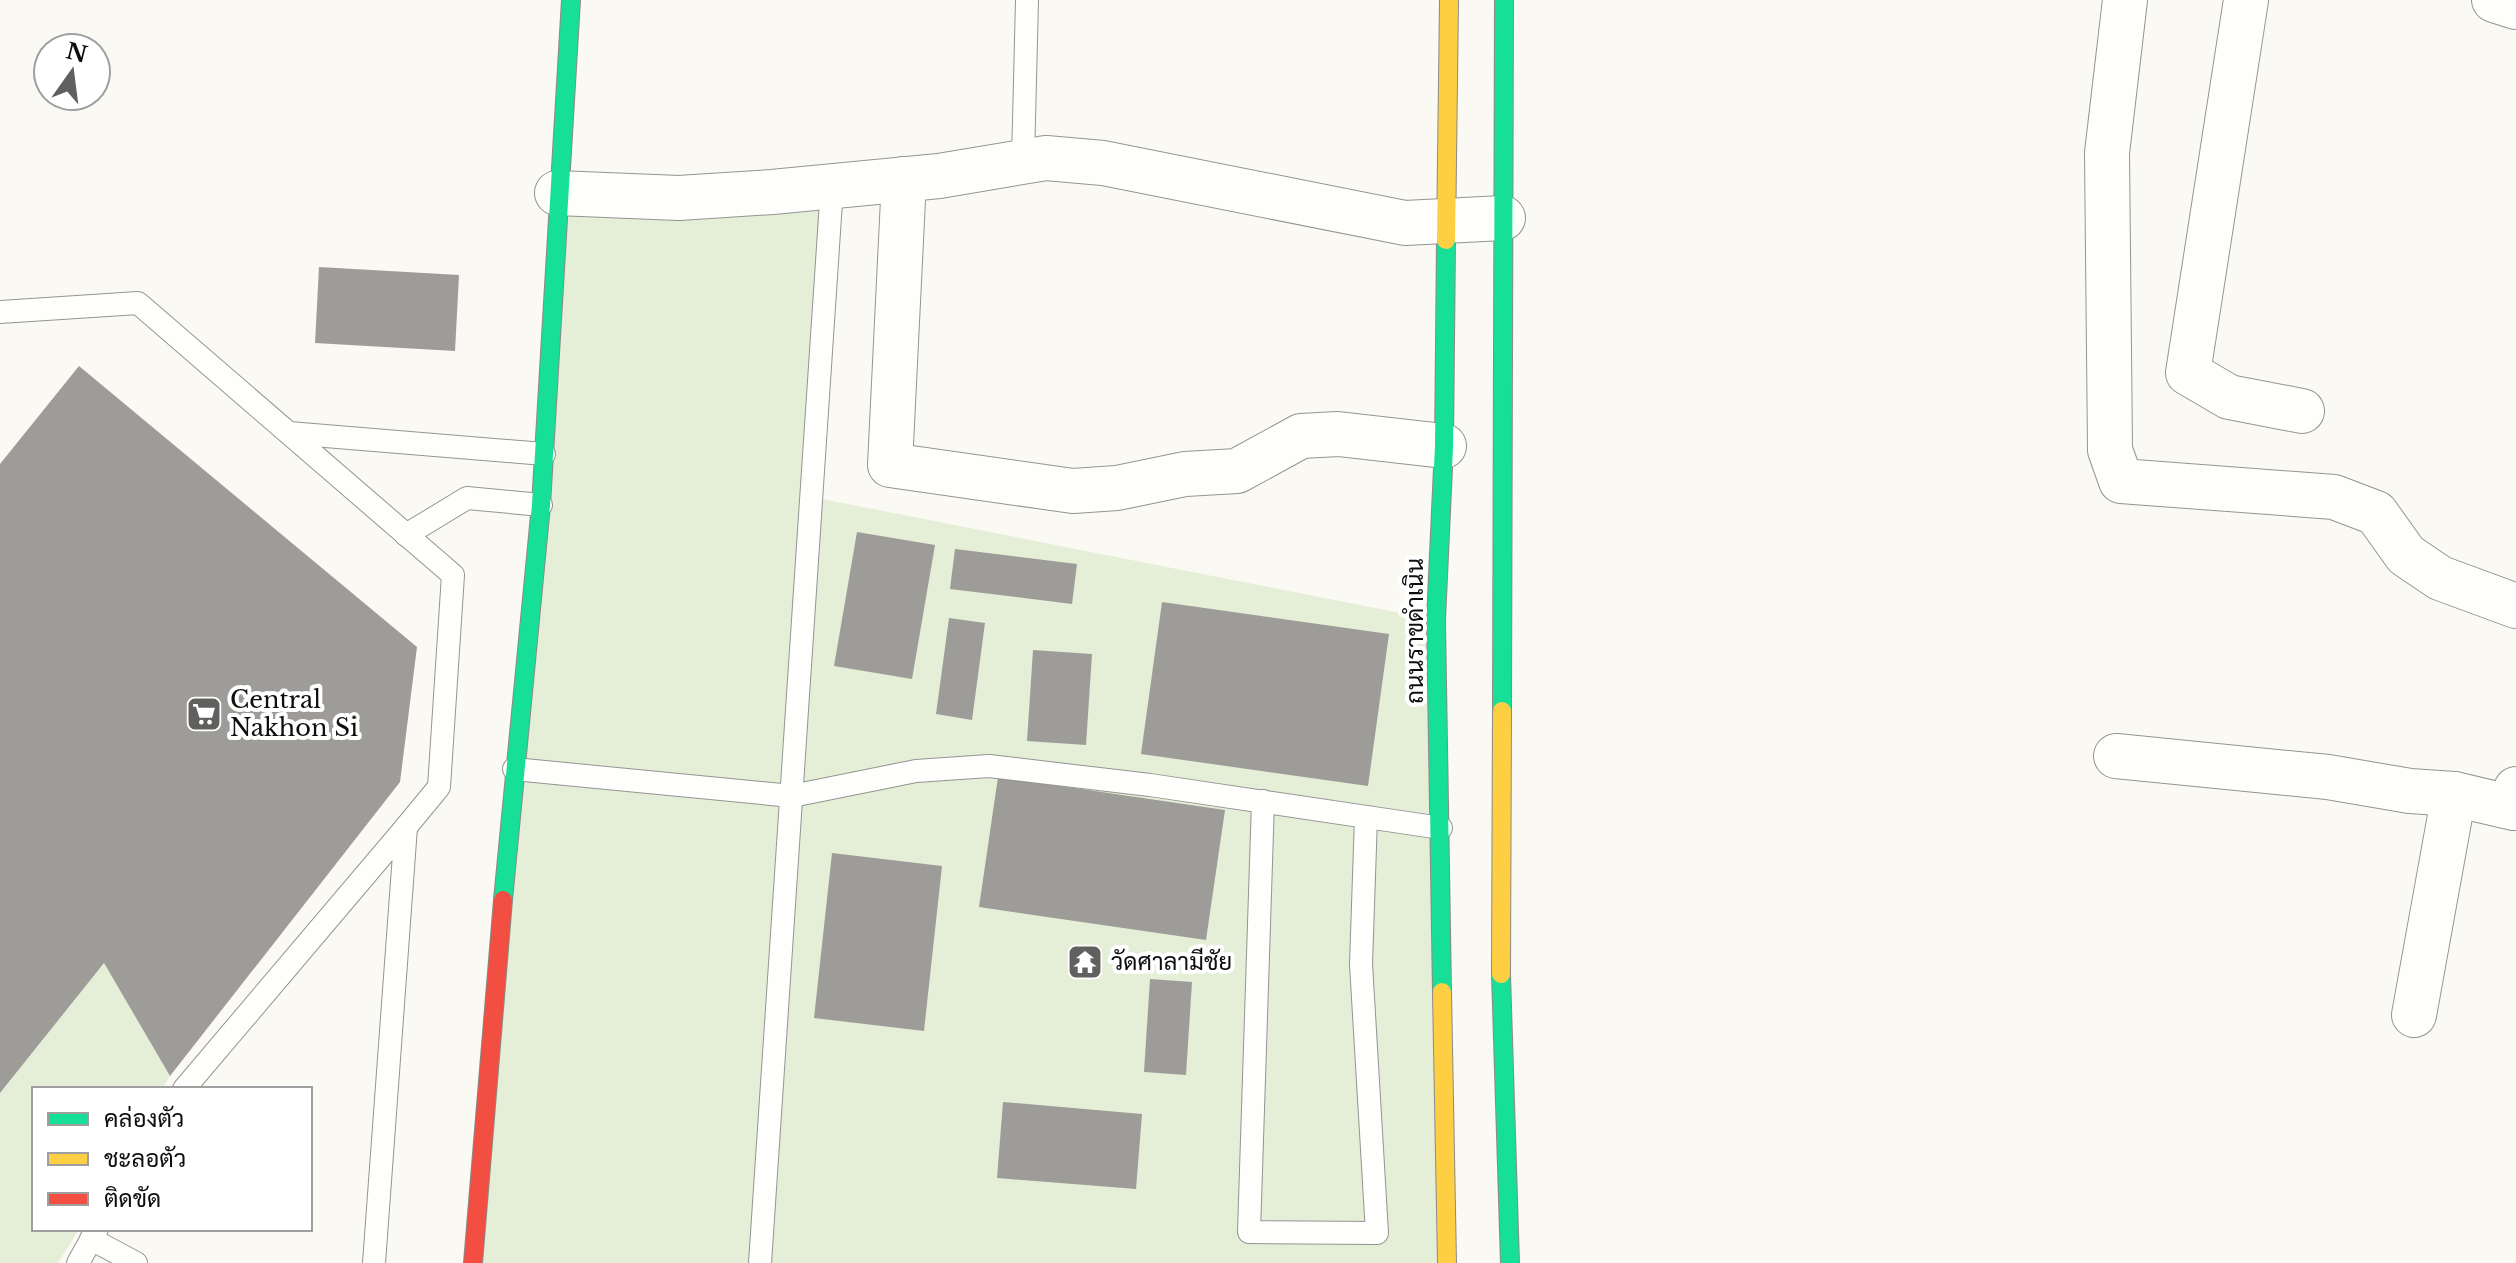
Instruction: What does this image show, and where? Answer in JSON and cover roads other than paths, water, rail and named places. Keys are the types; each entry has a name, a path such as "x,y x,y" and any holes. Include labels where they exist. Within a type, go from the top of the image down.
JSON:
{"main road":[{"path":"473,1263 514,769 541,505 557,193 571,0"},
{"name":"ถนนราขดำเนิน","path":"1447,1263 1436,620 1444,446 1449,0"},
{"path":"1504,0 1501,962 1510,1263"}],"street":[{"path":"2125,0 2107,153 2110,450 2121,481 2334,497 2376,513 2406,555 2440,578 2516,606"},
{"path":"2246,0 2188,373 2229,397 2302,411"},
{"path":"2494,0 2516,7"},
{"path":"557,193 679,198 832,187 1046,158 1103,163 1405,223 1503,218"},
{"path":"904,179 890,465 1073,491 1117,488 1185,474 1237,471 1301,436 1338,434 1444,446"},
{"path":"2116,756 2328,777 2410,791 2454,794 2514,808 2516,789"},
{"path":"2414,1015 2454,794"}],"lane":[{"path":"1023,160 1027,0"},
{"path":"760,1263 832,187"},
{"path":"0,312 138,303 453,575 439,787 186,1087"},
{"path":"289,433 544,454"},
{"path":"406,535 467,498 541,505"},
{"path":"514,769 792,796 916,771 989,766 1263,801 1441,828"},
{"path":"1263,801 1249,1232 1377,1233 1361,964 1366,817"},
{"path":"374,1263 406,827"},
{"path":"78,1263 94,1234 136,1263"}],"place":[{"name":"Central Nakhon Si","path":"204,714"},
{"name":"วัดศาลามีชัย","path":"1085,962"}]}
